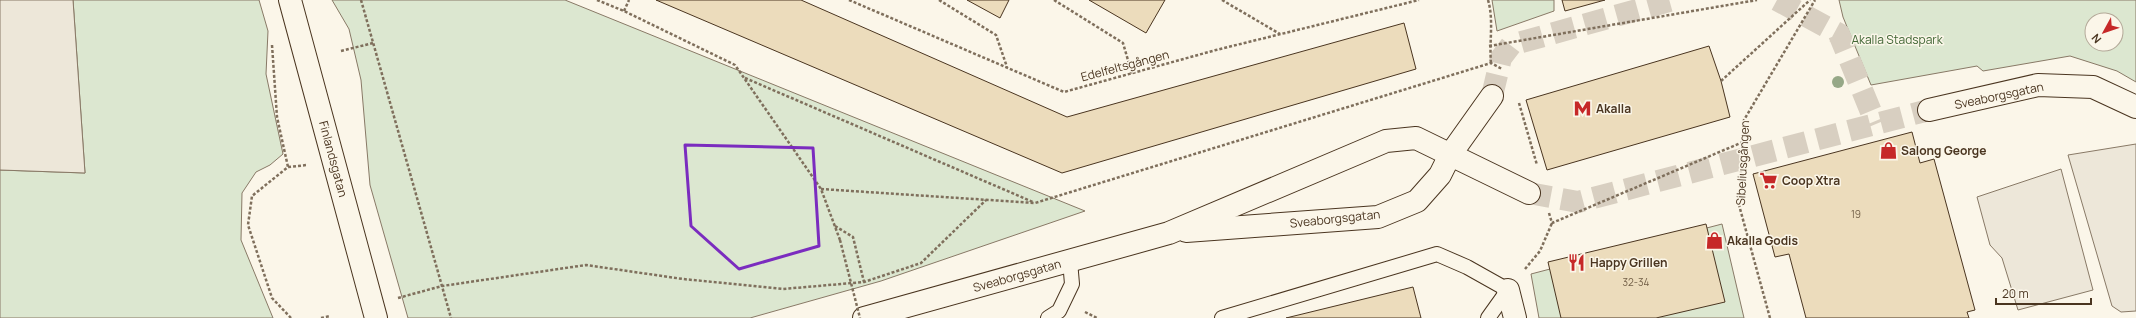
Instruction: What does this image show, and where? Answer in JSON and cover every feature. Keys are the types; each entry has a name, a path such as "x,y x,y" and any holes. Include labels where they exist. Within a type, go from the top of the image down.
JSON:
{"street":[{"name":"Finlandsgatan","path":"290,0 376,318"},
{"name":"Sveaborgsgatan","path":"1929,110 2038,85 2093,87 2136,107"},
{"name":"Sveaborgsgatan","path":"1169,233 1378,218 1417,201 1440,176 1450,155 1492,96"},
{"name":"Sveaborgsgatan","path":"864,318 906,313 1070,261 1169,233 1386,141 1416,138 1529,193"},
{"path":"1508,290 1515,318"}],"lane":[{"path":"1222,318 1437,254 1466,267 1508,290 1488,318"},
{"path":"1048,318 1059,312 1072,284 1070,261"}],"path":[{"path":"361,0 451,318"},
{"path":"597,0 624,11 735,65 821,189 840,240 860,318"},
{"path":"624,11 629,0"},
{"name":"Edelfeltsgången","path":"849,0 1064,92 1281,34 1418,0"},
{"path":"939,0 996,35 1007,67"},
{"path":"1054,0 1123,43 1132,74"},
{"path":"1222,0 1281,34"},
{"path":"1488,0 1492,13 1489,46 1490,63"},
{"path":"1489,46 1757,0"},
{"path":"1721,81 1810,0"},
{"name":"Sibeliusgången","path":"1770,318 1739,205 1744,120 1815,0"},
{"path":"271,38 277,117 288,167"},
{"path":"341,51 373,43"},
{"path":"821,189 1035,203 1490,63 1504,70"},
{"path":"745,78 1035,203"},
{"path":"1518,96 1538,171"},
{"path":"1552,223 1743,142"},
{"path":"291,318 272,298 248,225 252,196 288,167 333,162"},
{"path":"396,299 442,286 586,265 683,280 783,289 864,282 921,263 986,200"},
{"path":"1508,290 1540,251 1552,223 1548,208"},
{"path":"834,226 853,237 864,282"},
{"path":"1081,310 1097,318"},
{"path":"321,318 330,316"}],"highlighted area":[{"path":"685,145 813,148 819,246 739,269 691,226"}],"green space":[{"path":"73,0 259,0 268,31 266,74 283,154 270,165 256,172 242,193 241,240 273,318 0,318 0,170 85,173"},
{"path":"332,0 565,0 1085,211 881,281 750,318 408,318 370,185 361,80 349,29"},
{"path":"1492,0 1554,0 1554,11 1497,31"},
{"name":"Akalla Stadspark","path":"1839,0 2136,0 2136,82 2117,71 2070,56 1983,71 1977,66 1871,85 1843,17"},
{"path":"1722,224 1744,318 1539,318 1531,274"}],"shaded area":[{"path":"0,0 73,0 85,173 0,170"},
{"path":"2136,144 2136,311 2121,312 2112,306 2068,155"},
{"path":"2061,169 2093,290 2018,310 2002,258 1990,245 1977,197"}],"building":[{"path":"656,0 801,0 1067,117 1404,23 1416,69 1062,173"},
{"path":"967,0 1009,0 1000,18"},
{"path":"1089,0 1165,0 1146,33"},
{"path":"1562,0 1605,0 1565,11"},
{"path":"1709,46 1721,81 1730,117 1547,170 1526,100"},
{"path":"1912,132 1920,163 1934,159 1975,310 1967,312 1969,318 1806,318 1789,254 1775,257 1753,174"},
{"path":"1706,224 1725,302 1656,318 1561,318 1548,262"},
{"path":"1413,287 1421,318 1286,318"}],"tunnel":[{"path":"1492,96 1501,58 1511,45 1673,0"},
{"path":"1777,0 1839,34 1876,124"},
{"path":"1529,193 1578,202 1929,110"}],"place":[{"name":"Akalla","path":"1583,109"},
{"name":"Salong George","path":"1888,151"},
{"name":"Coop Xtra","path":"1769,181"},
{"name":"Akalla Godis","path":"1714,241"},
{"name":"Happy Grillen","path":"1577,263"}]}
